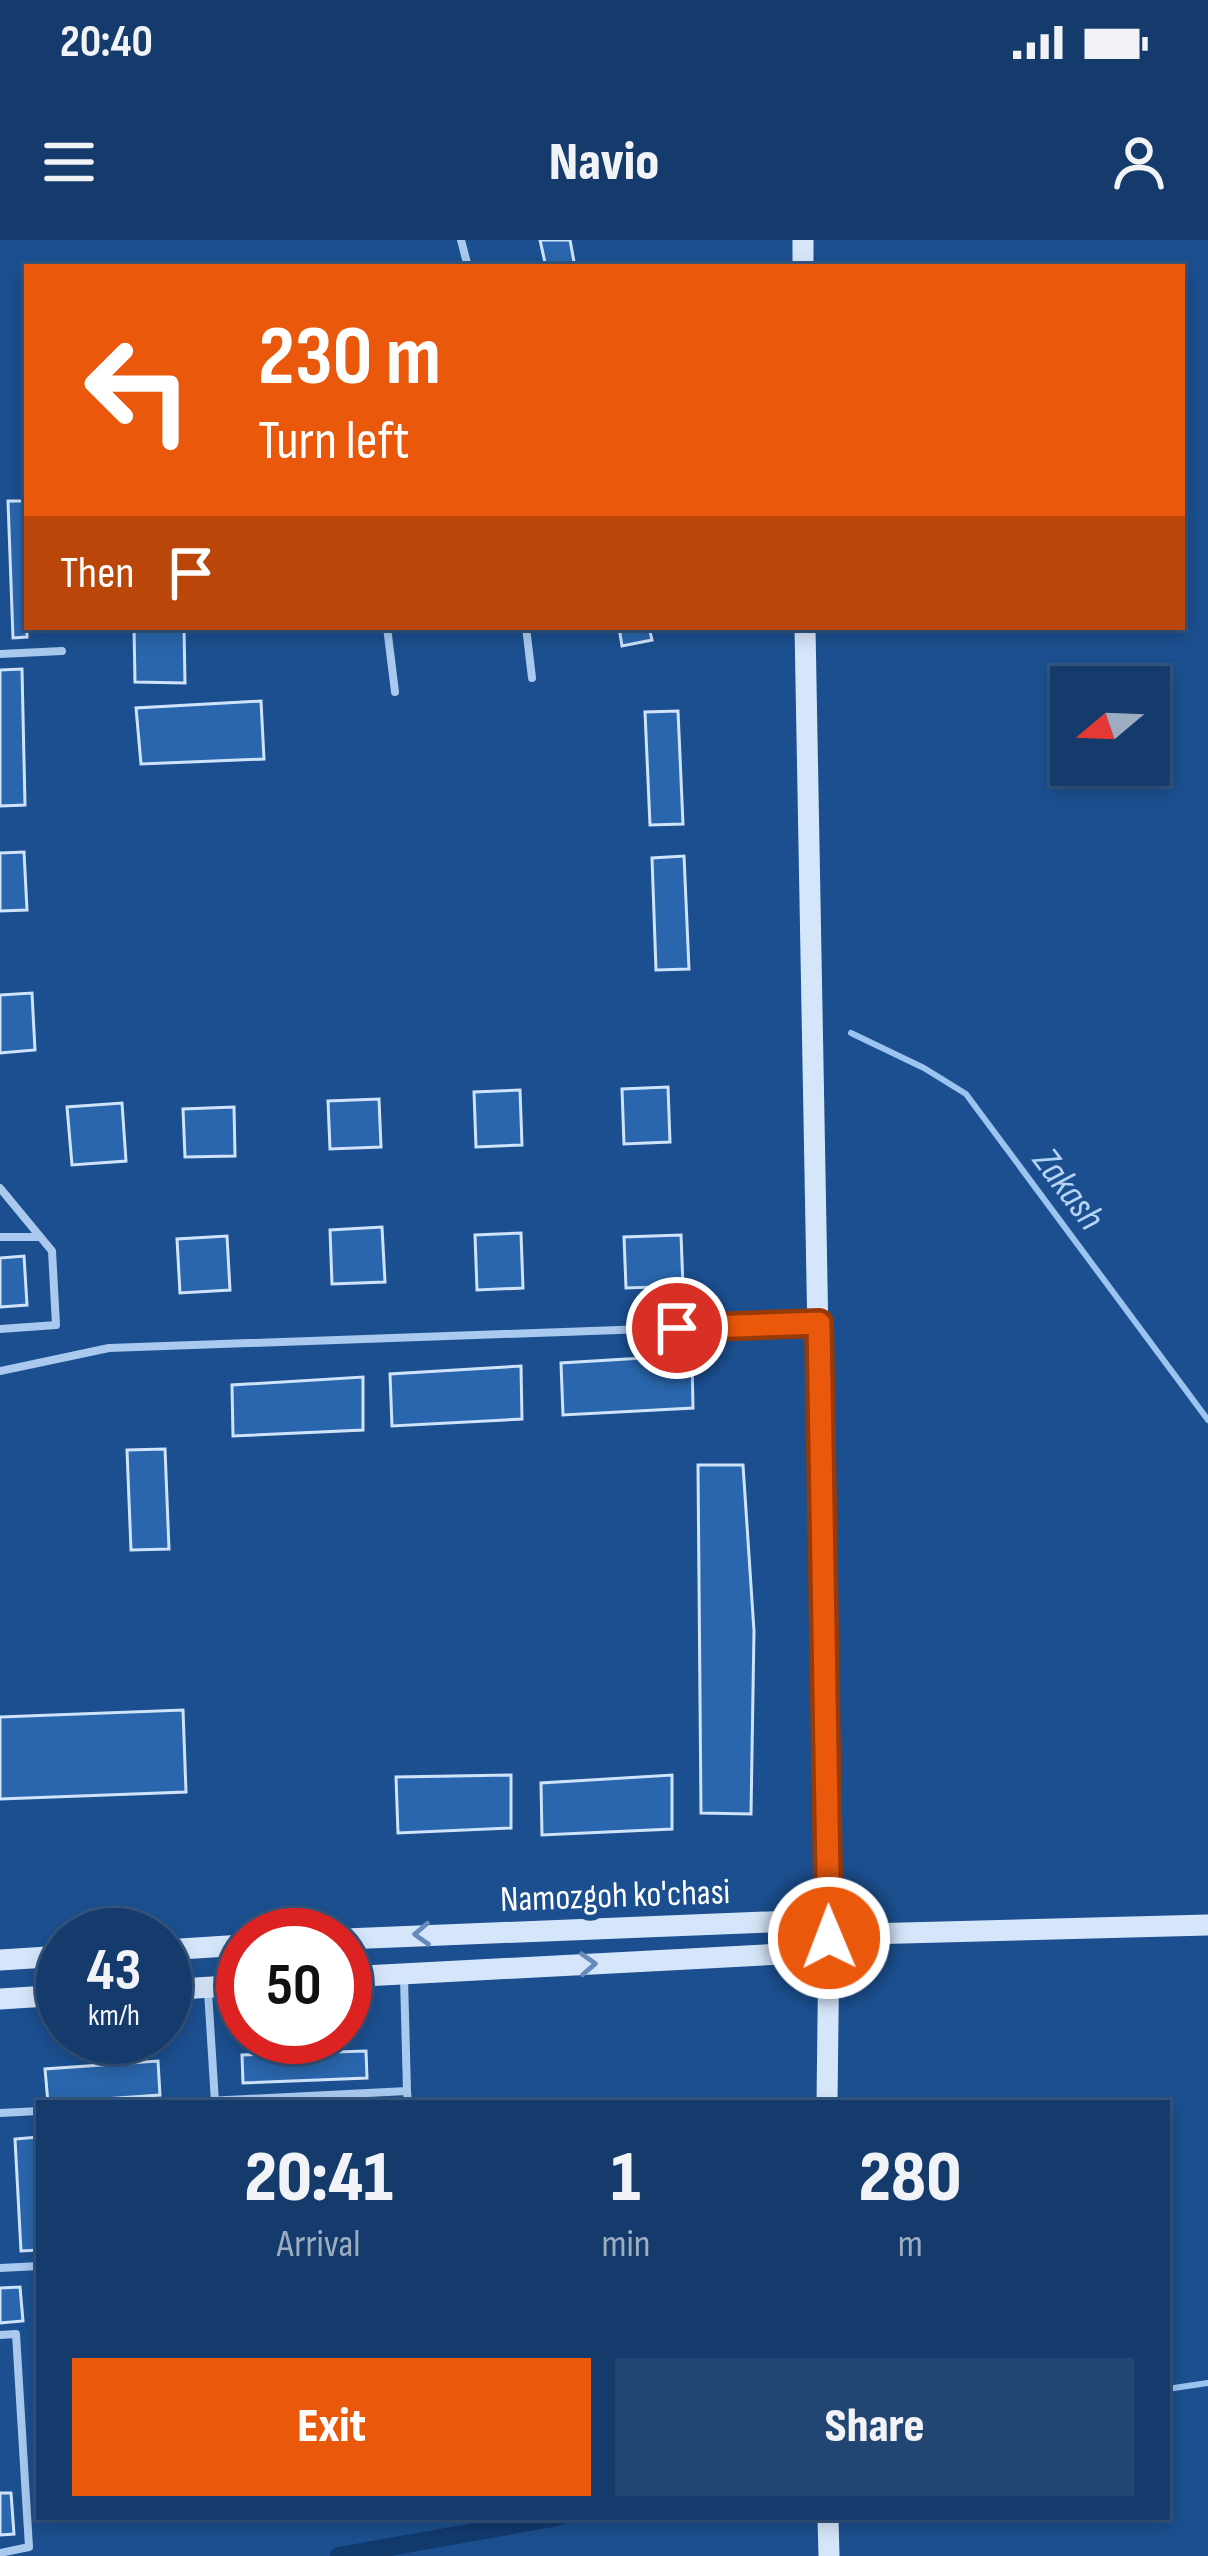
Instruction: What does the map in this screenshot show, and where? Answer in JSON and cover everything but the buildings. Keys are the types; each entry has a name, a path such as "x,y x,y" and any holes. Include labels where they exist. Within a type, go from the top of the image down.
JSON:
{"main road":[{"path":"805,630 829,1938 827,2100"},
{"name":"Namozgoh ko'chasi","path":"372,1938 791,1921 829,1938"},
{"path":"829,1938 1208,1925"},
{"name":"Namozgoh ko'chasi","path":"372,1975 782,1954 829,1938"},
{"path":"0,1960 36,1958"},
{"path":"192,1989 216,1987"},
{"path":"0,1999 36,1997"},
{"path":"828,2520 829,2556"}],"lane":[{"path":"387,630 395,692"},
{"path":"526,630 532,678"},
{"path":"0,654 62,651"},
{"path":"0,1188 52,1251 56,1325 0,1329"},
{"path":"0,1238 38,1237"},
{"path":"0,1371 109,1348 819,1323"},
{"path":"404,1973 408,2100"},
{"path":"208,1988 216,2100"},
{"path":"251,2100 407,2091"},
{"path":"0,2113 36,2111"},
{"path":"0,2268 36,2266"},
{"path":"0,2335 16,2334 29,2547 0,2553"}],"waterway":[{"name":"Zakash","path":"851,1033 966,1094 1208,1420"},
{"path":"1170,2389 1208,2383"},
{"path":"339,2556 541,2520"}],"route":[{"path":"677,1328 819,1323 829,1938"}]}
